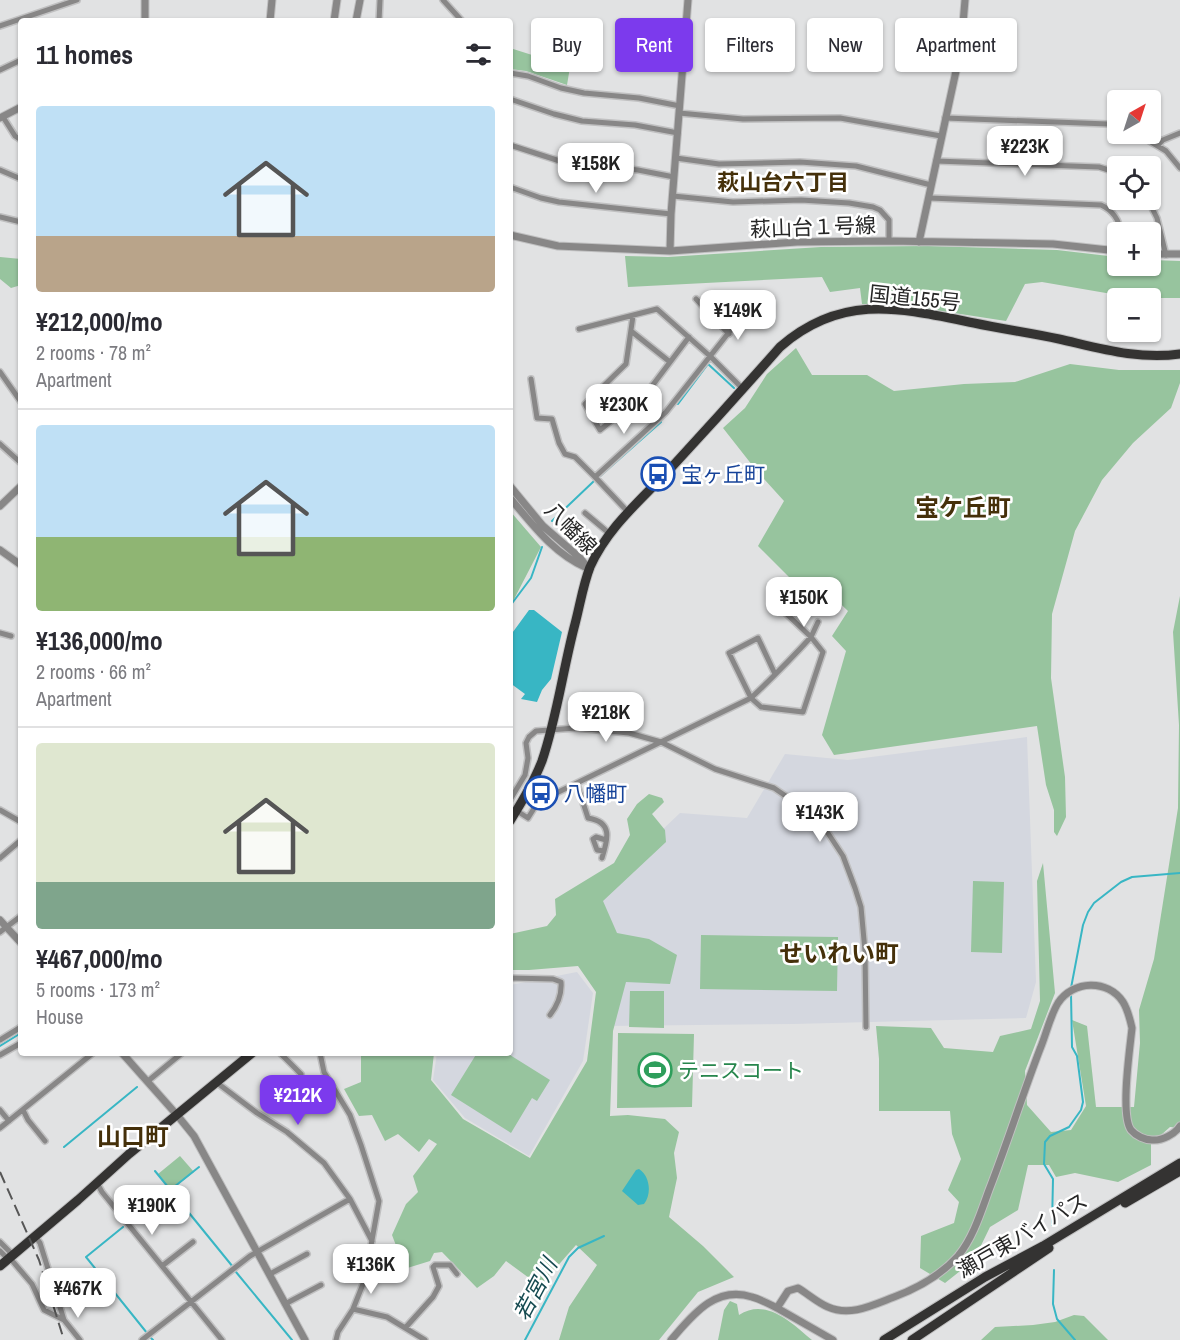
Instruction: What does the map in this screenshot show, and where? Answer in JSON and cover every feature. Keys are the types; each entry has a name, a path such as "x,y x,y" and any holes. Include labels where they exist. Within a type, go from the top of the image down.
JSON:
{"highway":[{"name":"国道155号","path":"513,817 541,763 589,569 610,534 628,512 790,338 820,320 854,310 889,309 1115,352 1150,356 1180,354"},
{"path":"0,1266 248,1056"},
{"name":"瀬戸東バイパス","path":"884,1340 985,1277 1043,1246 1180,1163"},
{"name":"瀬戸東バイパス","path":"912,1340 1066,1236 1180,1171"}],"street":[{"path":"24,18 77,0"},
{"path":"144,18 145,0"},
{"path":"270,18 272,0"},
{"path":"334,18 337,0"},
{"path":"357,18 360,0"},
{"path":"379,18 380,0"},
{"path":"443,0 459,18"},
{"path":"670,251 670,214 688,0"},
{"path":"919,242 961,48 965,0"},
{"path":"0,26 18,20"},
{"path":"0,70 18,61"},
{"path":"513,74 584,93 639,98 680,109 743,119 840,118 941,136"},
{"path":"513,100 582,121 635,125 678,133"},
{"path":"18,109 2,118 18,138"},
{"path":"945,118 1107,124"},
{"path":"1180,133 1162,140 1158,145 1180,168"},
{"path":"513,147 566,163 638,170 674,177"},
{"path":"676,158 719,164 800,162 856,166 931,185"},
{"path":"936,161 1099,167 1107,170"},
{"path":"0,170 18,178"},
{"path":"513,188 559,202 670,214"},
{"path":"673,196 733,202 801,200 864,205 880,210 889,220 889,241"},
{"path":"929,198 1101,205 1108,208 1118,222"},
{"path":"1153,210 1166,256"},
{"path":"0,217 18,221"},
{"name":"萩山台１号線","path":"513,236 558,246 670,251 797,242 889,241 1053,244 1107,249"},
{"path":"1161,255 1180,254"},
{"path":"696,299 729,334"},
{"path":"579,329 657,309 742,388"},
{"path":"595,477 666,412 745,312"},
{"path":"633,316 626,364 585,404 600,430 649,390 689,337"},
{"path":"631,331 670,362"},
{"path":"0,372 18,398"},
{"path":"531,379 537,418 552,419 565,454 575,457 628,512"},
{"path":"0,444 18,460"},
{"name":"八幡線","path":"513,490 543,526 589,569"},
{"path":"1,502 18,493"},
{"name":"八幡線","path":"513,502 541,536 578,564 589,569"},
{"path":"585,513 610,534"},
{"path":"0,550 18,563"},
{"path":"775,674 758,638 729,653 751,698 761,707 803,712 823,652 811,637 776,604"},
{"path":"517,811 528,818 538,802 751,698 811,637 818,622"},
{"path":"0,633 11,636"},
{"path":"513,795 525,775 528,758 526,743 529,737 536,731 576,728 629,733 661,742 715,769 774,788 818,818 843,856 861,908 865,951 866,1027"},
{"path":"577,784 588,818 598,819 607,830 602,858"},
{"path":"0,810 18,820"},
{"path":"604,850 597,850 594,839 596,837 606,840"},
{"path":"0,858 18,843"},
{"path":"3,930 18,918"},
{"path":"0,920 3,930 18,941"},
{"path":"513,978 558,980 561,988 556,1008 550,1015"},
{"path":"777,1308 788,1291 798,1288 827,1307 843,1312 866,1308 907,1292 938,1275 959,1255 976,1225 1024,1090 1058,1004 1074,989 1091,984 1104,987 1116,994 1124,1003 1130,1017 1132,1028 1126,1118 1131,1130 1143,1139 1155,1141 1177,1131 1180,1126"},
{"path":"0,1040 18,1029"},
{"path":"0,1055 18,1045"},
{"path":"0,1128 89,1056"},
{"path":"125,1056 194,1136 305,1340"},
{"path":"148,1081 178,1056"},
{"path":"283,1056 301,1074"},
{"path":"321,1056 324,1072 350,1115 377,1192 378,1201 373,1243 365,1279 353,1309 338,1332 336,1340"},
{"path":"216,1082 287,1132 324,1163 350,1199 373,1243"},
{"path":"0,1110 9,1121"},
{"path":"23,1110 45,1141"},
{"path":"97,1182 102,1192 222,1340"},
{"path":"142,1340 250,1256 350,1199"},
{"path":"35,1236 40,1243 64,1320 80,1340"},
{"path":"0,1242 9,1252 9,1257"},
{"path":"162,1266 193,1242"},
{"path":"0,1251 9,1257 32,1284 44,1310 64,1320"},
{"path":"270,1274 307,1254"},
{"path":"406,1327 440,1286 433,1267 450,1265 458,1274"},
{"path":"285,1304 321,1285"},
{"path":"671,1340 702,1306 718,1297 740,1295 751,1296 777,1308 833,1340"},
{"path":"353,1309 387,1317 425,1340"}],"shaded area":[{"path":"1027,737 1036,982 1026,1018 606,1026 609,992 561,926 680,813 747,818 785,754 848,760"},
{"path":"577,972 593,993 583,1061 529,1156 465,1118 433,1080 437,1056 513,1056 513,984"}],"green space":[{"path":"513,49 531,55 531,72 569,72 567,85 526,71 513,69"},
{"path":"928,246 1057,250 1107,256 1107,276 1161,276 1161,260 1180,261 1180,298 1161,298 1161,288 1107,288 1107,293 1042,282 1025,284 1006,321 915,307 862,304 860,288 830,292 822,277 628,287 625,256 668,257 821,247"},
{"path":"0,257 18,259 18,286 11,288 0,279"},
{"path":"796,348 812,375 867,375 894,391 1015,382 1070,364 1119,370 1180,370 1180,383 1171,408 1133,443 1102,480 1075,531 1052,614 1051,678 1065,777 1066,817 1057,836 1054,832 1054,810 1046,785 1037,726 834,755 822,735 846,651 832,636 848,611 824,588 792,580 758,546 784,501 723,428 745,408 767,374"},
{"path":"513,514 541,547 513,601"},
{"path":"1180,596 1180,1128 1170,1127 1151,1144 1151,1165 1118,1182 1075,1173 1056,1177 1049,1165 1028,1165 1018,1210 990,1227 974,1260 945,1283 920,1268 921,1236 954,1223 959,1202 948,1190 961,1159 952,1134 950,1111 879,1111 879,1059 876,1026 931,1028 944,1048 993,1052 1000,1036 1031,1029 1040,1001 1037,881 1043,863 1055,993 1025,1071 1027,1105 1051,1132 1071,1130 1086,1106 1072,1020 1087,1026 1096,1107 1134,1107 1140,1043 1139,1010 1154,959 1178,808 1179,725 1173,632"},
{"path":"649,794 662,798 664,802 652,814 665,830 666,842 603,901 617,933 649,939 677,955 670,984 626,982 613,1031 610,1116 628,1115 665,1119 679,1132 674,1153 677,1178 669,1217 734,1277 698,1292 659,1340 559,1340 569,1307 597,1265 576,1245 540,1286 506,1261 494,1276 477,1288 442,1252 434,1253 430,1261 388,1274 400,1256 392,1235 406,1204 418,1192 413,1176 437,1144 429,1139 419,1152 398,1134 385,1141 372,1115 359,1116 344,1089 361,1082 361,1056 434,1056 431,1080 463,1119 530,1158 587,1061 596,992 578,966 513,970 513,933 547,926 556,915 555,899 614,863 630,835 627,819 637,804"},
{"path":"973,881 1004,882 1002,953 971,952"},
{"path":"701,935 838,937 837,991 700,989"},
{"path":"630,991 664,991 664,1028 629,1027"},
{"name":"テニスコート","path":"618,1033 694,1034 692,1107 617,1108"},
{"path":"475,1056 512,1056 550,1080 537,1101 532,1098 511,1133 451,1095"},
{"path":"180,1156 194,1172 170,1191 158,1174"},
{"path":"730,1301 737,1304 739,1315 749,1310 759,1309 778,1314 812,1340 718,1340 724,1310"},
{"path":"1074,1315 1084,1316 1108,1340 981,1340 995,1327 1055,1322"}],"water":[{"path":"529,610 534,610 562,632 551,679 542,690 537,702 521,699 525,694 513,685 513,632"},
{"path":"639,1169 646,1176 649,1190 647,1200 644,1204 638,1205 622,1191"}],"waterway":[{"path":"678,404 708,364 734,388"},
{"path":"599,477 661,422"},
{"path":"552,521 594,481"},
{"path":"513,602 531,578 542,547"},
{"path":"1071,988 1083,925 1094,903 1121,882 1132,877 1180,873"},
{"path":"1052,1225 1053,1179 1044,1164 1045,1142 1050,1136 1069,1127 1081,1110 1083,1102 1077,1056 1072,1047 1071,994"},
{"path":"0,1046 18,1035"},
{"path":"64,1147 137,1087"},
{"path":"130,1222 199,1167"},
{"path":"155,1171 233,1267"},
{"path":"123,1227 86,1257 147,1333"},
{"name":"若宮川","path":"525,1340 569,1257 578,1248 604,1236"},
{"path":"1054,1270 1053,1304 1057,1319 1075,1340"},
{"path":"236,1272 292,1340"},
{"path":"150,1337 153,1340"}],"railway":[{"path":"0,1172 39,1260 64,1340"}],"place":[{"name":"宝ヶ丘町","path":"658,474"},
{"name":"八幡町","path":"541,793"},
{"name":"テニスコート","path":"655,1070"}],"district":[{"name":"萩山台六丁目","path":"783,182"},
{"name":"宝ケ丘町","path":"963,507"},
{"name":"せいれい町","path":"839,953"},
{"name":"山口町","path":"133,1136"}]}
